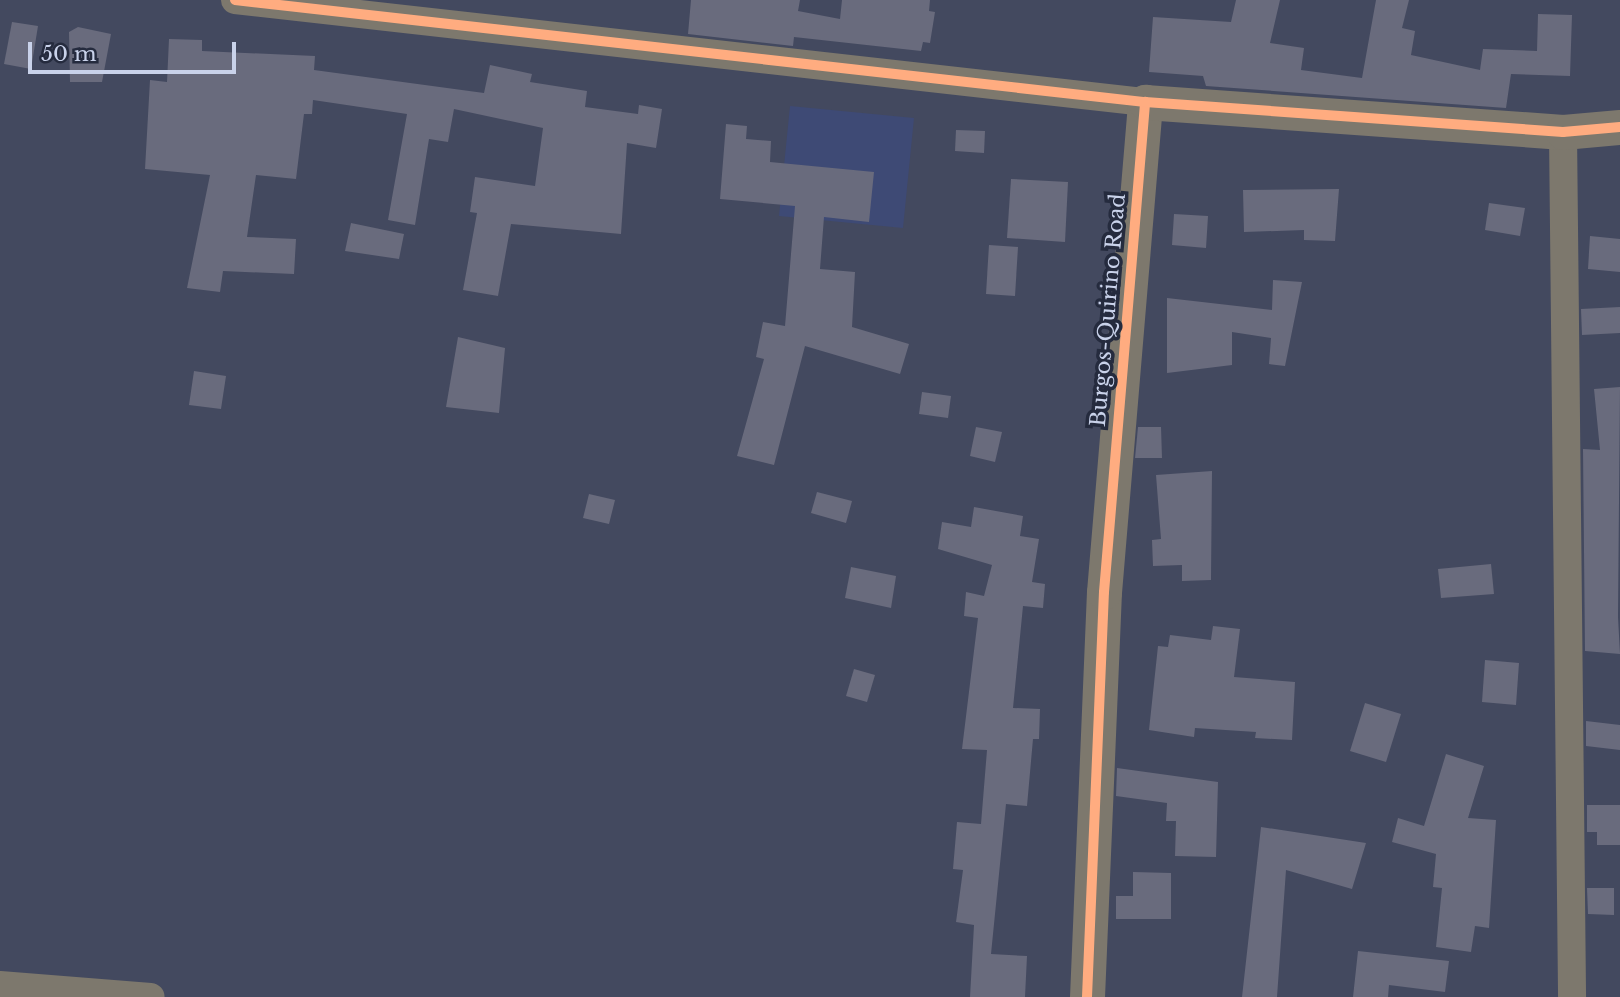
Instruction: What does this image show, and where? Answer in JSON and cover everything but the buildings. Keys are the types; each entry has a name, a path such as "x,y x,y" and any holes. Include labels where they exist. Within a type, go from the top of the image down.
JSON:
{"street":[{"path":"235,0 1145,102 1563,132 1620,127"},
{"name":"Burgos-Quirino Road","path":"1087,997 1104,592 1145,102"},
{"path":"1563,132 1572,997"},
{"path":"0,985 151,997"}],"shaded area":[{"path":"790,106 914,118 903,228 779,216"}],"cycle path":[{"path":"235,0 1145,102"},
{"path":"1087,997 1104,592 1145,102 1563,132 1620,127"}]}
